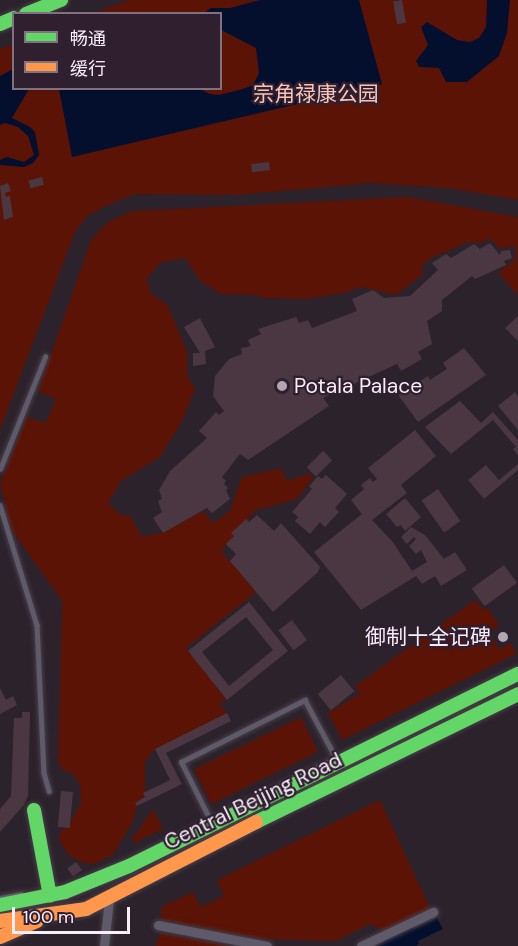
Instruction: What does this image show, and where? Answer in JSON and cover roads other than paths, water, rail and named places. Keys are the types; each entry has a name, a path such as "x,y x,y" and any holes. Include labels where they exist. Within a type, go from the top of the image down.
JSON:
{"main road":[{"path":"31,12 61,0"},
{"name":"Central Beijing Road","path":"0,905 50,892 129,866 518,674"},
{"name":"Central Beijing Road","path":"0,921 86,909 109,899 137,881 518,694"},
{"path":"34,810 50,892"},
{"path":"0,937 52,915"}],"street":[{"path":"104,946 109,899"},
{"path":"361,946 433,912"},
{"path":"158,925 267,946"}],"lane":[{"path":"0,469 45,357"},
{"path":"0,505 37,625 44,773 49,791"},
{"path":"212,825 181,762 305,700 338,763"},
{"path":"0,898 50,892"},
{"path":"0,928 21,927"}],"water":[{"path":"260,0 359,0 382,84 72,157 59,90 202,90 219,95 253,85 259,73 256,48 222,31 222,12 205,12 211,8 230,8"},
{"path":"487,0 510,0 507,33 499,56 467,82 446,82 439,68 419,67 416,61 428,45 421,27 427,22 457,40 470,42 479,38 486,27"},
{"path":"12,70 12,90 28,90 12,118 35,132 39,155 33,163 24,167 0,165 0,160 7,157 24,162 34,155 28,136 18,127 5,123 0,125 0,76"},
{"path":"437,918 443,929 418,941 419,944 416,946 377,946 385,942 384,939 411,926 414,929"}],"place":[{"name":"Potala Palace","path":"282,386"},
{"name":"御制十全记碑","path":"503,637"}],"park label":[{"name":"宗角禄康公园","path":"316,94"}]}
